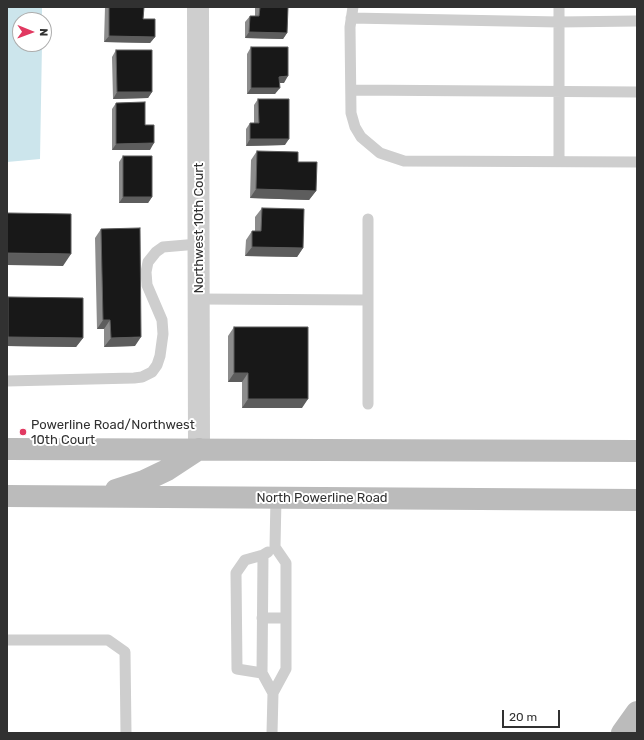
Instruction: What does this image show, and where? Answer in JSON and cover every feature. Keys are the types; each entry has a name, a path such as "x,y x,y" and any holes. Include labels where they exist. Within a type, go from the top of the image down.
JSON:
{"main road":[{"path":"7,449 637,451"},
{"path":"94,496 144,481 167,470 199,449"},
{"name":"North Powerline Road","path":"7,496 637,500"},
{"path":"622,733 637,712"}],"street":[{"name":"Northwest 10th Court","path":"198,7 199,449"}],"lane":[{"path":"353,7 351,18 351,113 355,127 362,137 380,153 404,161 637,162"},
{"path":"559,7 559,161"},
{"path":"351,18 559,22 637,21"},
{"path":"351,90 637,92"},
{"path":"368,219 368,404"},
{"path":"7,381 134,378 142,377 152,372 157,365 160,356 163,334 162,320 147,285 146,272 148,262 156,252 164,247 198,244"},
{"path":"199,298 367,300"},
{"path":"272,733 273,693 286,669 286,563 275,547 276,498"},
{"path":"262,673 237,669 236,573 245,560 263,555 275,547"},
{"path":"263,555 262,673 273,693"},
{"path":"262,618 286,618"},
{"path":"7,640 108,640 125,652 126,733"}],"water":[{"path":"7,7 42,7 42,12 12,12 12,52 42,52 40,159 7,162"}],"building":[{"path":"109,7 144,7 143,19 155,19 155,37 109,36"},
{"path":"260,7 288,7 287,33 249,32 250,16 259,16"},
{"path":"251,47 288,47 288,76 279,77 280,88 251,88"},
{"path":"116,50 152,50 152,92 117,92"},
{"path":"258,99 289,99 289,139 250,139 250,123 259,123"},
{"path":"145,102 145,125 154,125 154,143 116,144 116,103"},
{"path":"257,151 298,152 298,162 317,162 316,191 256,189"},
{"path":"123,156 152,156 152,197 123,197"},
{"path":"262,208 304,209 303,248 252,247 252,231 261,231"},
{"path":"7,213 71,214 71,254 7,253"},
{"path":"140,228 141,337 111,338 110,320 103,320 101,229"},
{"path":"8,297 83,298 83,338 8,337"},
{"path":"234,327 308,327 308,399 248,399 248,373 234,373"}],"place":[{"name":"Powerline Road/Northwest 10th Court","path":"23,432"}]}
